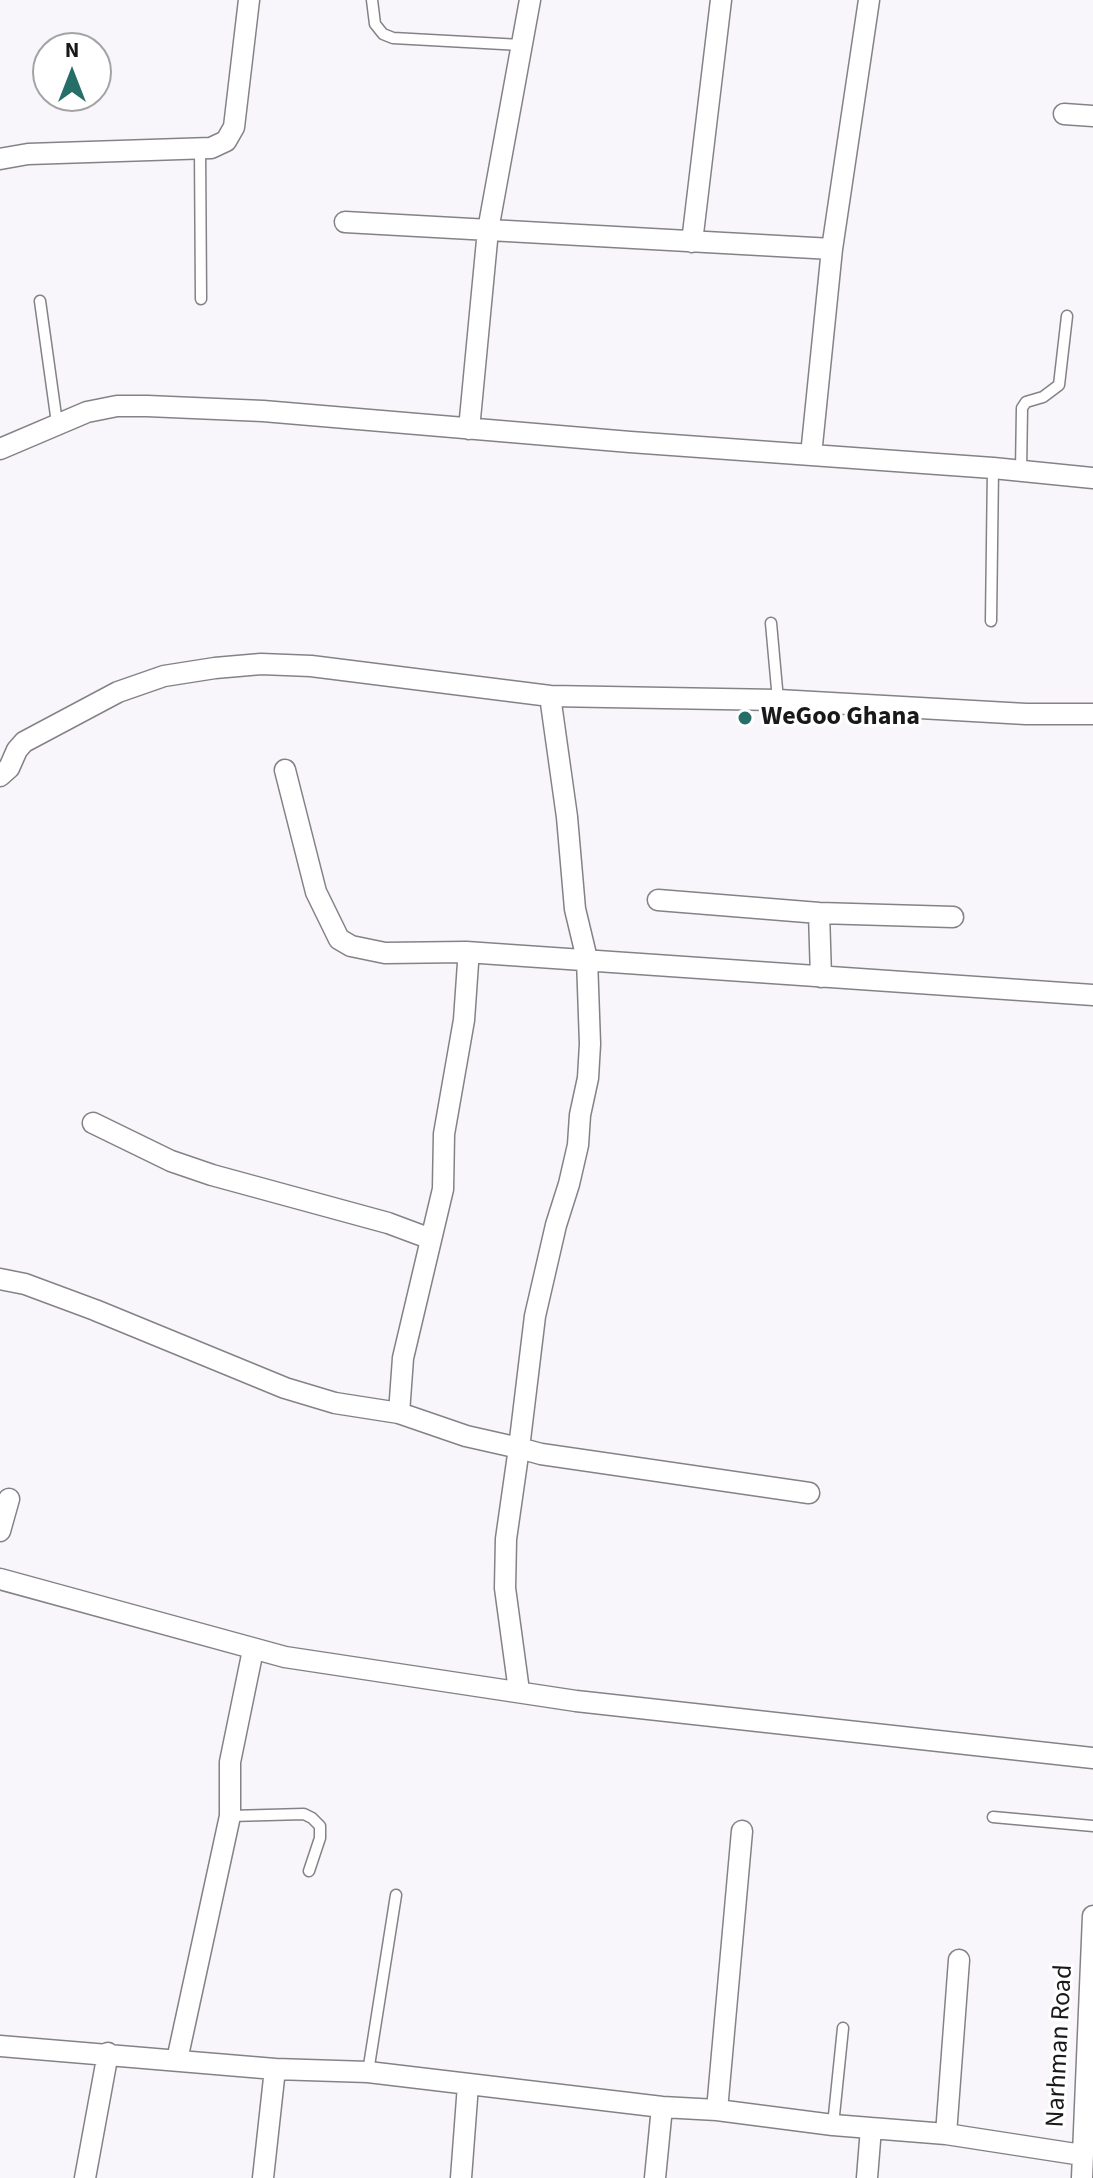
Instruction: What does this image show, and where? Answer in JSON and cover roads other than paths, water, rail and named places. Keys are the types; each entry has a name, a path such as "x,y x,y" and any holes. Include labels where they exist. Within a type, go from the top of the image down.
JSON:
{"street":[{"path":"0,159 28,154 211,148 226,141 234,127 249,0"},
{"path":"469,429 488,230 530,0"},
{"path":"692,242 721,0"},
{"path":"811,455 832,249 869,0"},
{"path":"1064,114 1093,116"},
{"path":"345,222 832,249"},
{"path":"0,449 87,412 117,406 147,406 263,411 1093,478"},
{"path":"0,776 9,768 24,742 118,692 164,676 261,664 311,666 550,696 778,700 1026,714 1093,714"},
{"path":"519,1691 505,1588 506,1539 535,1316 569,1184 588,1078 590,1011 587,959 575,909 567,817 550,696"},
{"path":"285,770 316,892 339,939 351,946 385,953 466,952 587,959 1093,995"},
{"path":"658,900 819,913 953,917"},
{"path":"819,913 821,977"},
{"path":"399,1413 403,1358 443,1189 444,1134 464,1020 466,952"},
{"path":"93,1123 185,1166 254,1188 388,1223 431,1239"},
{"path":"0,1279 25,1284 285,1388 335,1403 399,1413 466,1436 541,1454 809,1493"},
{"path":"0,1531 9,1499"},
{"path":"0,1579 285,1657 576,1701 1093,1758"},
{"path":"177,2060 230,1816 230,1762 253,1650"},
{"path":"717,2110 742,1831"},
{"name":"Narhman Road","path":"1082,2178 1086,2149 1093,1916"},
{"path":"946,2134 959,1960"},
{"path":"0,2046 275,2069 368,2072 662,2107 717,2110 833,2125 1086,2149"},
{"path":"85,2178 108,2053"},
{"path":"263,2178 275,2069"},
{"path":"461,2178 468,2085"},
{"path":"655,2178 662,2107"},
{"path":"867,2178 871,2128"}],"lane":[{"path":"372,0 375,24 383,34 393,38 521,45"},
{"path":"200,148 201,299"},
{"path":"40,301 57,423"},
{"path":"1021,471 1022,408 1026,402 1043,397 1059,385 1067,316"},
{"path":"991,621 993,468"},
{"path":"771,623 778,700"},
{"path":"230,1816 304,1814 312,1818 320,1826 320,1838 309,1871"},
{"path":"993,1817 1093,1826"},
{"path":"368,2072 396,1895"},
{"path":"833,2125 843,2028"}],"place":[{"name":"WeGoo Ghana","path":"745,718"}]}
